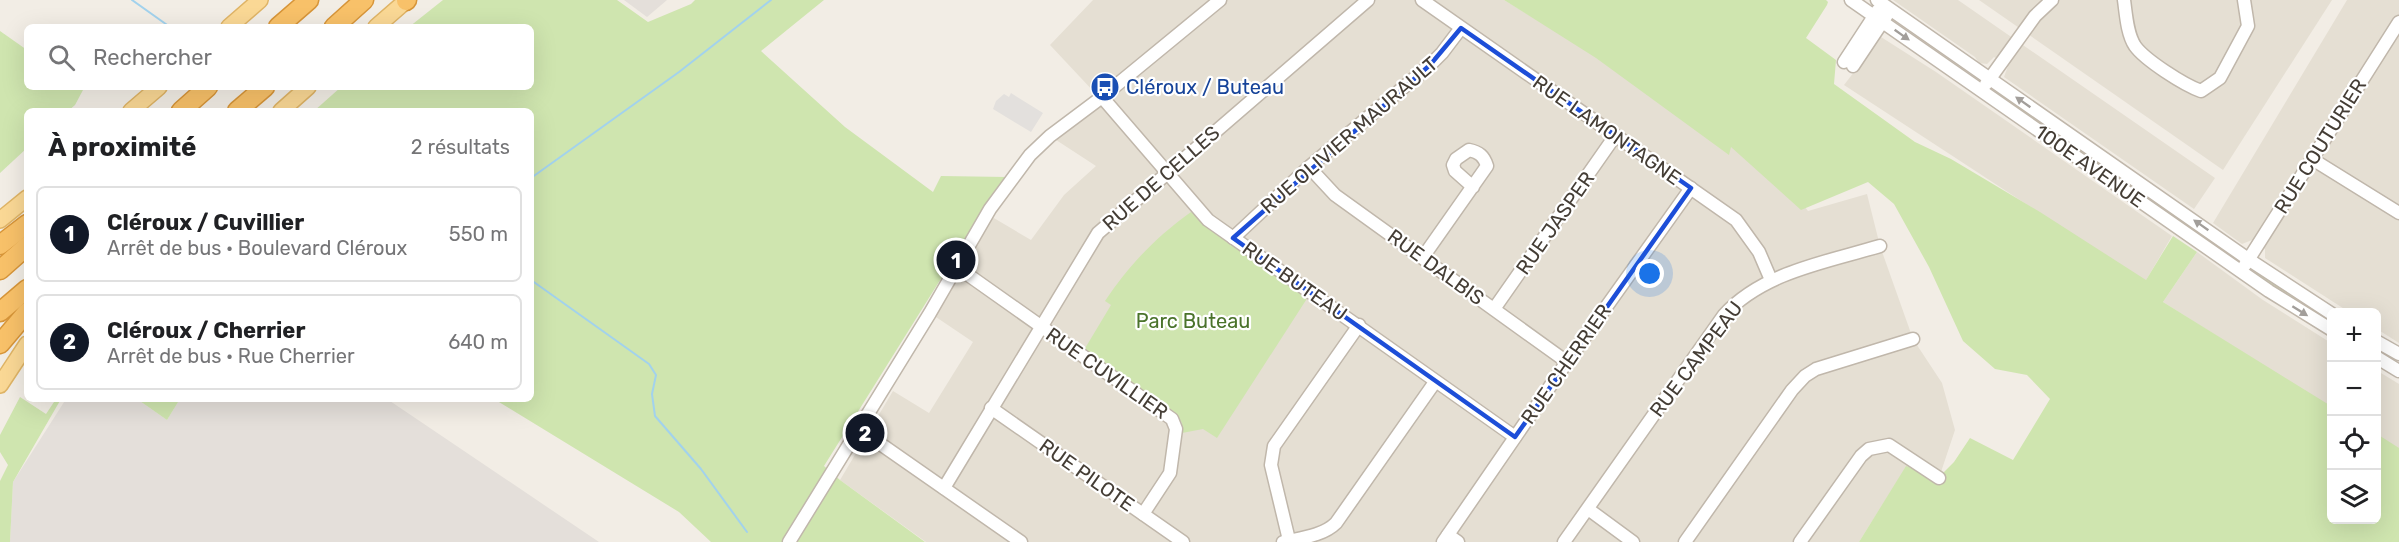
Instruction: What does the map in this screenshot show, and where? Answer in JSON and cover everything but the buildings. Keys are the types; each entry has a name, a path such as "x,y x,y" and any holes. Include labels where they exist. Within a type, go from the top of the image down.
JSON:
{"highway":[{"path":"281,24 309,0"},
{"path":"337,24 364,0"},
{"path":"184,108 205,90"},
{"path":"240,108 262,90"},
{"path":"0,245 24,226"},
{"path":"0,270 24,249"},
{"path":"0,312 24,292"},
{"path":"0,347 24,316"}],"main road":[{"path":"232,24 260,0"},
{"path":"379,24 407,0"},
{"path":"134,108 156,90"},
{"path":"284,108 305,90"},
{"path":"0,220 24,200"},
{"path":"0,347 24,327"},
{"path":"0,385 24,349"}],"street":[{"name":"RUE DE CELLES","path":"944,488 1098,233 1368,0"},
{"name":"RUE LAMONTAGNE","path":"1422,0 1737,220 1759,252 1771,280"},
{"name":"100E AVENUE","path":"1851,0 2241,271 2327,327"},
{"path":"1982,90 2035,16 2052,0"},
{"path":"2124,0 2134,44 2138,49 2190,87 2201,90 2220,78 2248,26 2244,0"},
{"path":"789,542 990,209 1030,155 1050,136 1102,97 1216,1"},
{"name":"100E AVENUE","path":"1883,4 2248,259 2327,311"},
{"path":"1849,64 1878,19 1883,4"},
{"name":"RUE COUTURIER","path":"2241,271 2399,22"},
{"name":"RUE OLIVIER MAURAULT","path":"1233,238 1308,167 1430,65 1461,28"},
{"name":"RUE BUTEAU","path":"1102,97 1197,211 1515,437"},
{"name":"RUE JASPER","path":"1494,309 1615,136"},
{"path":"2312,159 2399,213"},
{"name":"RUE DALBIS","path":"1308,167 1335,195 1567,362"},
{"path":"1423,257 1473,187"},
{"name":"RUE CHERRIER","path":"1450,540 1515,437 1690,188"},
{"name":"RUE CAMPEAU","path":"1564,542 1724,315 1738,300 1771,280 1880,246"},
{"name":"RUE CUVILLIER","path":"957,267 1167,415 1175,423 1170,473 1143,514"},
{"path":"1359,325 1274,446 1271,465 1285,541 1330,529 1336,523 1435,381"},
{"path":"1685,542 1792,390 1805,376 1830,364 1913,339"},
{"path":"2381,344 2399,354"},
{"path":"2381,360 2399,371"},
{"name":"RUE PILOTE","path":"991,408 1183,542"},
{"path":"859,429 1021,542"},
{"path":"1800,542 1869,448 1889,445 1939,478"},
{"path":"1588,509 1633,542"}],"highlighted area":[{"path":"1461,28 1691,188 1515,437 1233,238 1430,65"}],"shaded area":[{"path":"624,0 667,0 647,17"},
{"path":"1093,0 1504,0 1770,161 1808,211 1867,194 1880,246 1913,339 1942,383 1955,430 1939,478 1906,467 1859,542 926,542 840,480 893,391 929,413 973,342 930,313 987,214 1031,240 1064,195 1096,166 1050,136 1065,117 1095,93 1050,45"},
{"path":"1893,0 1958,0 2215,178 2194,209 2004,77 2008,66 1994,57 1987,64 1979,63 1975,57"},
{"path":"1979,0 2332,0 2223,170"},
{"path":"2347,0 2399,0 2399,343 2381,332 2381,308 2343,308 2265,258 2265,249 2252,240 2242,244 2213,223"},
{"path":"1881,37 1936,72 2172,236 2145,282 1844,85"},
{"path":"1011,93 1043,113 1031,132 993,109 996,101 1004,94 1009,97"},
{"path":"2197,252 2263,300 2327,340 2327,405 2163,302"},
{"path":"2381,373 2399,384 2399,451 2381,440"},
{"path":"64,402 141,402 167,420 178,402 391,402 599,542 10,542 13,482"}],"green space":[{"path":"443,0 617,0 648,22 691,4 695,0 824,0 761,51 845,127 933,192 941,176 1007,177 992,197 824,466 925,542 711,542 679,512 499,402 534,402 534,108 317,108 338,90 534,90 534,24 413,24"},
{"path":"1504,0 1826,0 1827,5 1806,38 1836,60 1834,84 1915,142 1951,159 2040,212 2146,280 2173,236 2197,252 2163,302 2327,404 2327,524 2381,524 2381,437 2399,448 2399,542 1859,542 1906,466 1939,477 1954,462 1970,438 2013,460 2050,399 2027,375 1995,369 1963,341 1929,267 1894,204 1868,182 1801,210 1731,147 1729,155 1596,58"},
{"path":"0,31 24,48 24,90 83,90 72,108 24,108 24,151 0,173"},
{"path":"1998,89 2203,234 2168,216 1994,94"},
{"name":"Parc Buteau","path":"1191,212 1308,297 1217,438 1203,429 1182,433 1182,423 1173,411 1084,350 1111,305 1105,301 1124,275 1144,252"},
{"path":"2257,270 2327,315 2327,322 2254,274"},
{"path":"20,397 24,402 46,414 54,402 59,402 13,482 10,542 0,542 0,481 8,465 0,452 0,435"},
{"path":"141,402 178,402 167,420"}],"waterway":[{"path":"132,0 166,24"},
{"path":"534,176 679,72 771,0"},
{"path":"534,282 649,364 656,375 652,394 655,416 701,469 747,532"}],"place":[{"name":"Cléroux / Buteau","path":"1105,87"},
{"name":"Cléroux / Cuvillier","path":"956,260"},
{"name":"Cléroux / Cherrier","path":"865,433"}]}
